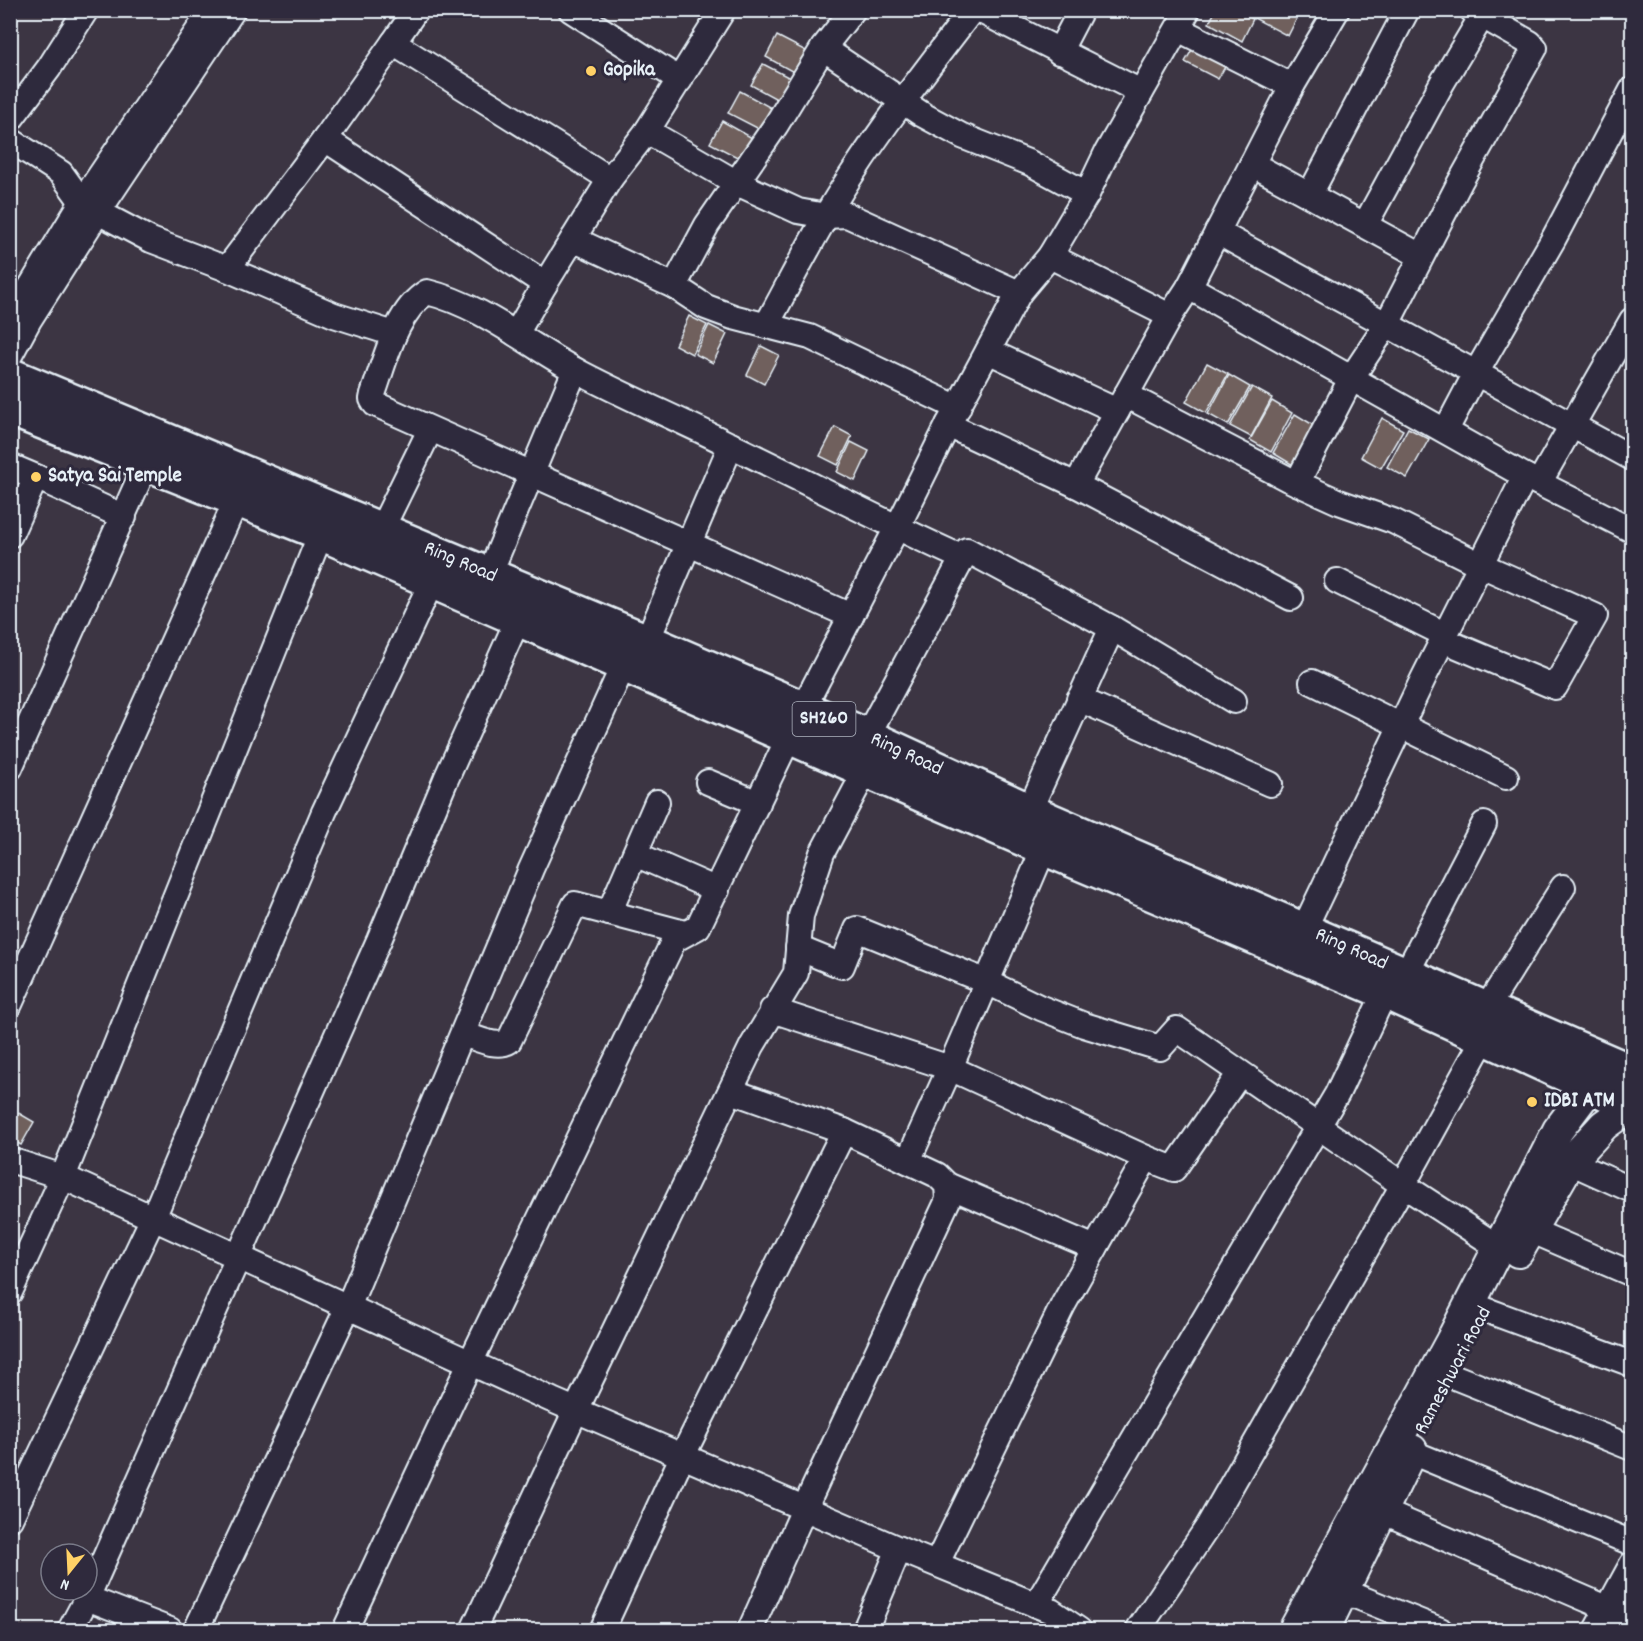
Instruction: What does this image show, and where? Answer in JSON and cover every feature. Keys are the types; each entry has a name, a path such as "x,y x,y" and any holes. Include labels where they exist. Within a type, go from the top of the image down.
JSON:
{"highway":[{"name":"Ring Road","path":"10,375 647,641 796,723 867,770 1044,848 1396,983 1485,1023 1609,1063 1630,1067"},
{"name":"Ring Road","path":"10,409 321,532 624,664 796,723 867,736 1029,811 1304,929 1396,983"},
{"name":"Ring Road","path":"1485,1023 1591,1086 1632,1105"}],"main road":[{"path":"1294,1630 1372,1508 1479,1306 1498,1247 1558,1130 1591,1086 1630,1067"},
{"name":"Rameshwari Road","path":"1324,1630 1343,1591 1372,1508 1411,1452 1450,1375 1479,1306 1530,1230 1570,1162 1604,1125 1632,1105"}],"street":[{"path":"10,120 49,68 86,10"},
{"path":"227,269 325,139 416,10"},
{"path":"571,10 680,80"},
{"path":"516,334 610,179 647,131 723,10"},
{"path":"674,286 707,225 776,125 823,48 853,10"},
{"path":"766,326 825,216 852,173 902,101 972,10"},
{"path":"979,10 1141,92"},
{"path":"1059,52 1081,10"},
{"path":"1076,485 1170,316 1189,287 1292,86 1337,10"},
{"path":"1310,194 1407,10"},
{"path":"13,338 90,207 226,11"},
{"path":"1297,483 1352,377 1387,324 1421,256 1535,48 1530,43 1477,13 1365,225"},
{"path":"345,1630 470,1363 674,940 698,927 796,723 953,416 1019,293 1050,256 1183,20 1292,86"},
{"path":"393,43 610,179"},
{"path":"823,48 923,115 962,136 1030,164 1087,194"},
{"path":"1446,430 1476,372 1554,238 1632,90"},
{"path":"647,131 737,183 798,211 825,216 847,215 1019,293"},
{"path":"325,139 545,284"},
{"path":"10,140 61,173 90,207 151,240 227,269 334,315 394,334"},
{"path":"1252,164 1421,256"},
{"path":"1217,232 1632,458"},
{"path":"573,239 674,286 706,307 733,317 810,337 1076,485 1291,598"},
{"path":"1050,256 1170,316"},
{"path":"1189,287 1532,479 1632,530"},
{"path":"851,616 375,404 372,399 394,334 416,299 427,292 440,295 470,309 575,370 731,445 897,529 963,558"},
{"path":"1304,929 1481,565 1532,479 1571,424 1632,320"},
{"path":"988,351 1121,403 1339,502 1393,521 1481,565 1595,616 1555,687 1444,637 1337,581"},
{"path":"489,575 575,370"},
{"path":"381,530 430,429"},
{"path":"647,641 731,445"},
{"path":"10,768 147,462"},
{"path":"10,466 124,517"},
{"path":"10,535 36,477"},
{"path":"10,1004 237,499"},
{"path":"10,1292 63,1177 321,532"},
{"path":"867,736 968,550 1112,628 1234,701"},
{"path":"10,1519 153,1218 324,812 432,581"},
{"path":"99,1571 379,940 446,779 518,619"},
{"path":"1029,811 1112,628"},
{"path":"196,1630 348,1307 531,869 624,664"},
{"path":"1312,682 1506,777"},
{"path":"1079,699 1270,784"},
{"path":"473,1630 576,1410 752,1046 796,973 801,916 822,853 867,770"},
{"path":"708,782 758,804"},
{"path":"609,913 657,802"},
{"path":"1036,1605 1337,1094 1484,824"},
{"path":"908,1161 1044,848"},
{"path":"635,854 717,890"},
{"path":"1138,1630 1207,1527 1403,1185 1485,1023 1563,887"},
{"path":"463,1034 497,1044 509,1041 575,904 685,933"},
{"path":"798,948 842,966 857,929 987,982 1041,1008 1084,1025 1160,1048 1177,1029 1403,1185 1498,1247"},
{"path":"772,1010 950,1068 1146,1158 1174,1168 1240,1073"},
{"path":"731,1091 844,1131 937,1175 946,1185 1095,1248"},
{"path":"602,1630 683,1455 844,1131"},
{"path":"937,1563 1063,1305 1146,1158"},
{"path":"10,1160 63,1177 576,1410 899,1549 1051,1611 1079,1630"},
{"path":"1570,1162 1632,1190"},
{"path":"750,1630 948,1200 946,1185"},
{"path":"1530,1230 1632,1274"},
{"path":"1479,1306 1632,1364"},
{"path":"1450,1375 1632,1449"},
{"path":"1411,1452 1632,1543"},
{"path":"1372,1508 1607,1608 1632,1621"},
{"path":"864,1630 899,1549"},
{"path":"1596,1630 1632,1564"},
{"path":"1343,1591 1440,1630"},
{"path":"70,1630 85,1602"},
{"path":"97,1602 170,1630"}],"building":[{"path":"1216,10 1237,10 1253,19 1242,41 1209,23"},
{"path":"1259,10 1291,10 1299,14 1288,36 1254,18"},
{"path":"777,36 810,53 799,75 766,57"},
{"path":"1197,41 1230,58 1218,79 1185,62"},
{"path":"763,64 796,81 784,103 751,85"},
{"path":"740,91 773,109 761,130 728,113"},
{"path":"722,121 754,139 743,160 710,143"},
{"path":"689,316 707,325 692,354 675,345"},
{"path":"709,325 727,334 713,363 695,354"},
{"path":"761,346 779,355 764,384 747,375"},
{"path":"1207,363 1228,374 1206,413 1186,402"},
{"path":"1229,375 1250,387 1228,425 1208,414"},
{"path":"1252,387 1272,398 1251,437 1230,426"},
{"path":"1272,401 1292,413 1271,452 1250,440"},
{"path":"1295,414 1315,426 1293,465 1273,453"},
{"path":"1382,418 1403,430 1381,468 1361,457"},
{"path":"835,427 852,436 838,465 820,456"},
{"path":"1408,428 1429,439 1407,478 1387,467"},
{"path":"851,442 869,451 855,481 837,472"},
{"path":"10,1108 34,1122 21,1145 10,1139"}],"place":[{"name":"Gopika","path":"591,71"},
{"name":"Satya Sai Temple","path":"36,477"},
{"name":"IDBI ATM","path":"1532,1102"}]}
